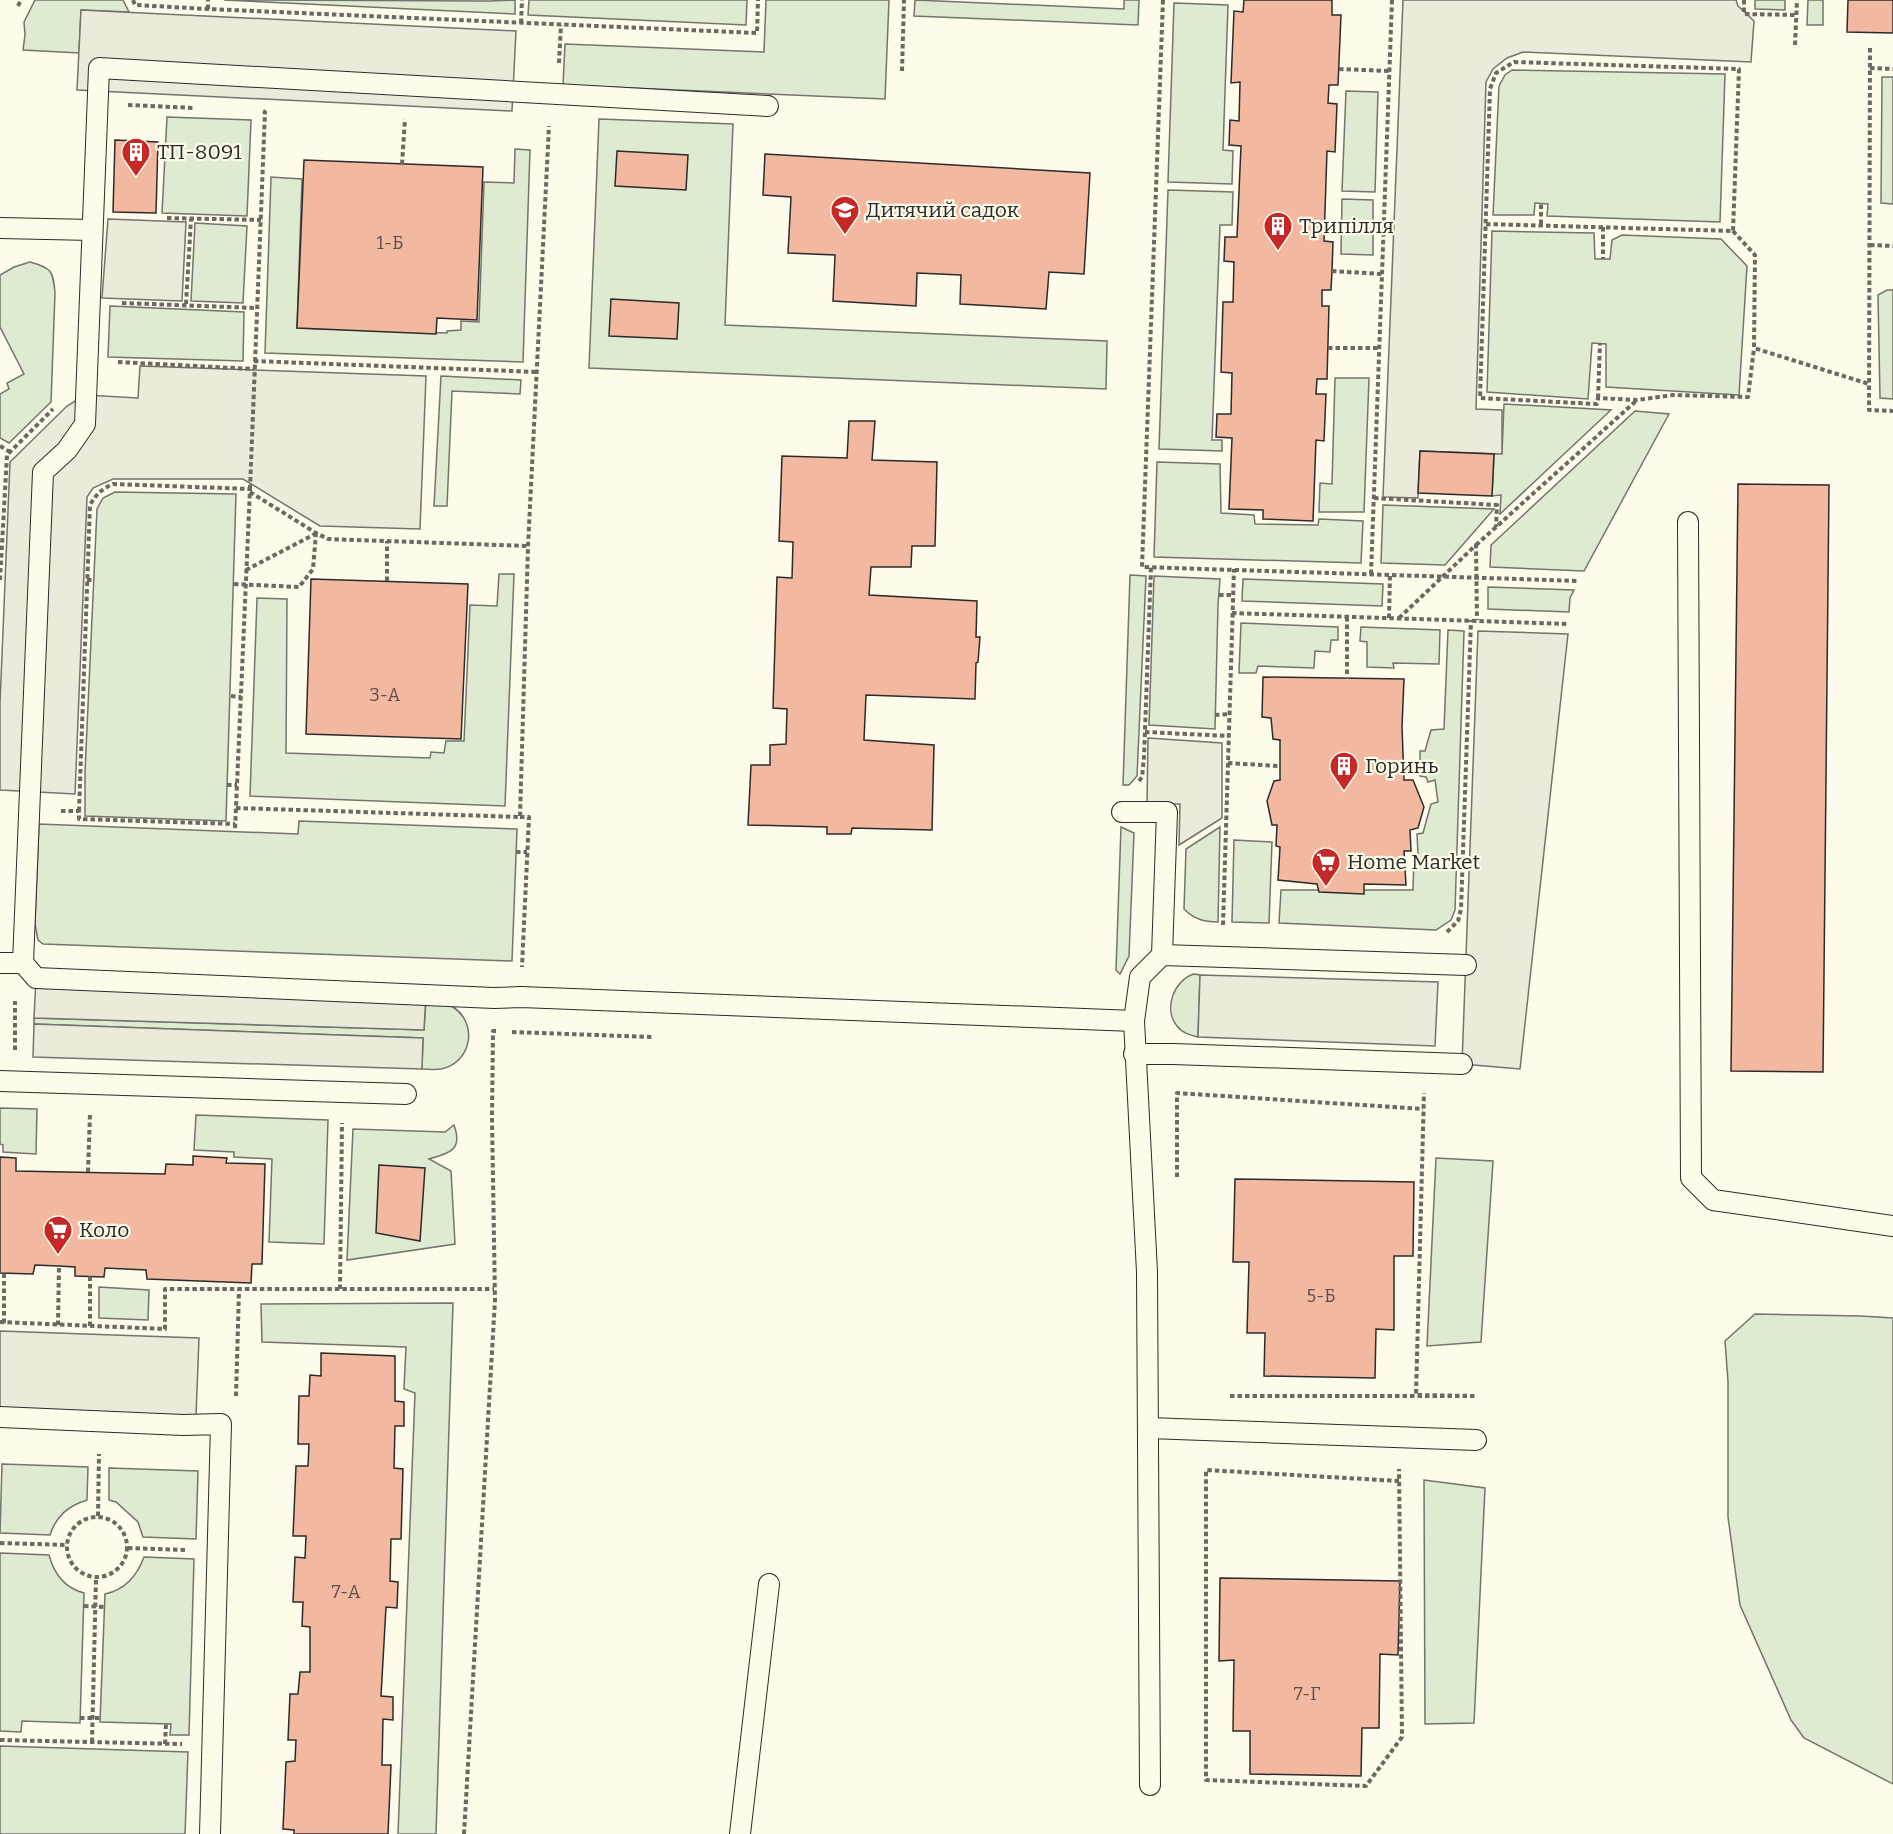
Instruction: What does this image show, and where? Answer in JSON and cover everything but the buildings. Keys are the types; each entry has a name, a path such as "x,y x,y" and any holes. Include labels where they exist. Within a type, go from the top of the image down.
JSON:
{"lane":[{"path":"768,106 99,68 85,424 67,450 43,472 28,810 10,963 36,978 1134,1022"},
{"path":"0,228 92,230"},
{"path":"1688,522 1691,1178 1713,1200 1893,1226"},
{"path":"1122,812 1167,812 1162,955 1140,977 1134,1022 1147,1272 1150,1785"},
{"path":"1162,955 1466,965"},
{"path":"1134,1054 1462,1064"},
{"path":"7,1081 406,1094"},
{"path":"0,1417 183,1425 221,1424 210,1834"},
{"path":"1149,1428 1476,1440"},
{"path":"740,1834 769,1584"}],"path":[{"path":"18,6 21,0"},
{"path":"133,0 135,5 208,9 757,33 758,0"},
{"path":"208,0 208,9"},
{"path":"521,23 522,0"},
{"path":"902,71 904,0"},
{"path":"1163,0 1142,567 1579,581"},
{"path":"1371,574 1392,0"},
{"path":"1744,0 1744,14 1796,15"},
{"path":"1795,45 1797,0"},
{"path":"1870,48 1869,410 1893,411"},
{"path":"1600,343 1597,404 1480,398 1490,88 1497,73 1514,62 1739,69 1732,231"},
{"path":"1870,68 1893,69"},
{"path":"1339,69 1390,71"},
{"path":"97,104 205,109"},
{"path":"235,830 265,111 253,111"},
{"path":"402,164 405,119"},
{"path":"520,817 528,546 549,126"},
{"path":"1541,204 1541,225"},
{"path":"167,218 261,220"},
{"path":"186,304 191,219"},
{"path":"1486,224 1732,231 1755,255 1754,348 1748,397 1673,395 1637,400 1598,398"},
{"path":"1603,226 1603,259"},
{"path":"1870,245 1893,246"},
{"path":"1332,271 1382,274"},
{"path":"117,303 256,308"},
{"path":"1328,348 1380,348"},
{"path":"1754,348 1869,384"},
{"path":"254,361 537,372"},
{"path":"116,362 254,369"},
{"path":"1398,618 1637,400"},
{"path":"0,446 10,452"},
{"path":"78,825 83,779 83,688 90,505 95,495 104,488 113,484 250,490 328,539 528,546"},
{"path":"1374,498 1497,505 1496,527"},
{"path":"246,570 316,533"},
{"path":"234,584 299,587 314,569 316,533"},
{"path":"387,541 387,580"},
{"path":"1445,933 1458,921 1461,909 1477,578 1476,545"},
{"path":"1135,788 1142,777 1150,567"},
{"path":"1223,956 1234,569"},
{"path":"1389,618 1390,574"},
{"path":"87,580 94,580"},
{"path":"1219,595 1233,595"},
{"path":"1232,613 1569,624"},
{"path":"1347,617 1347,679"},
{"path":"83,688 90,688"},
{"path":"231,696 241,697"},
{"path":"1215,715 1229,714"},
{"path":"1144,732 1229,736"},
{"path":"1228,763 1280,766"},
{"path":"227,784 237,785"},
{"path":"236,808 529,817 521,997"},
{"path":"28,810 79,812"},
{"path":"79,819 235,824"},
{"path":"516,852 527,852"},
{"path":"7,1081 15,990 10,963"},
{"path":"464,1834 494,1289 493,1031 659,1037"},
{"path":"1222,1396 1476,1396 1416,1395 1425,1063"},
{"path":"88,1172 91,1083"},
{"path":"340,1288 342,1092"},
{"path":"1177,1186 1177,1093 1423,1109"},
{"path":"58,1325 59,1266"},
{"path":"4,1274 2,1322 165,1329 165,1289 494,1289"},
{"path":"90,1276 90,1326"},
{"path":"98,1516 100,1447"},
{"path":"1206,1470 1399,1481 1402,1737 1366,1786 1206,1780 1206,1470"},
{"path":"98,1516 113,1521 119,1526 124,1533 128,1548 121,1566 114,1572 96,1577 88,1576 74,1567 67,1552 67,1545 68,1537 76,1525 83,1520 98,1516"},
{"path":"0,1544 67,1545"},
{"path":"128,1548 192,1551"},
{"path":"93,1742 96,1577"},
{"path":"84,1606 104,1607"},
{"path":"80,1718 100,1718"},
{"path":"165,1744 166,1724"},
{"path":"0,1740 189,1744"}],"green space":[{"path":"35,0 123,0 129,12 81,10 79,53 23,50 24,22"},
{"path":"224,0 515,0 515,14"},
{"path":"529,0 747,0 746,25 528,15"},
{"path":"766,0 889,0 885,99 563,85 565,44 764,52"},
{"path":"915,0 1124,9 1124,0 1139,0 1138,25 914,16"},
{"path":"1755,0 1785,0 1785,10 1755,9"},
{"path":"1808,0 1823,0 1823,25 1807,25"},
{"path":"1174,3 1228,5 1223,150 1233,151 1232,184 1168,182"},
{"path":"1512,70 1725,74 1720,222 1547,216 1548,204 1535,203 1534,215 1493,215 1499,86 1505,75"},
{"path":"1882,77 1893,77 1893,204 1881,203"},
{"path":"1346,91 1378,92 1375,192 1342,191"},
{"path":"167,117 251,120 247,216 162,213"},
{"path":"599,119 733,124 725,325 1107,341 1106,389 589,368"},
{"path":"515,149 530,150 523,362 265,353 271,177 302,179 297,328 447,333 447,331 461,330 461,321 479,322 484,182 514,183"},
{"path":"1168,190 1233,192 1232,225 1220,225 1212,440 1222,440 1222,451 1159,449"},
{"path":"1342,199 1373,200 1373,255 1341,254"},
{"path":"195,223 247,226 243,303 191,301"},
{"path":"1492,231 1594,233 1595,259 1610,259 1612,240 1622,235 1721,239 1747,266 1739,395 1606,387 1606,344 1592,343 1588,399 1487,392"},
{"path":"30,262 50,271 54,286 51,402 9,443 0,438 0,394 9,389 7,383 24,374 0,327 0,275"},
{"path":"1887,290 1893,290 1893,399 1880,398 1878,295"},
{"path":"110,306 244,312 243,361 108,357"},
{"path":"441,376 521,380 520,394 452,391 447,506 434,506"},
{"path":"1335,378 1369,378 1364,512 1319,512 1320,483 1332,484"},
{"path":"1504,404 1611,410 1500,514 1501,495 1492,496 1494,454 1502,453"},
{"path":"1635,411 1669,414 1584,571 1490,567 1491,545"},
{"path":"1157,462 1220,464 1221,513 1254,515 1255,524 1318,525 1319,519 1363,521 1361,563 1154,557"},
{"path":"115,492 236,494 226,821 85,816 97,509 103,498"},
{"path":"1383,505 1494,509 1445,565 1381,563"},
{"path":"499,574 514,574 505,806 250,796 257,598 287,599 286,753 430,758 431,752 444,753 446,741 464,741 470,605 497,606"},
{"path":"1130,575 1146,576 1137,776 1129,785 1123,785"},
{"path":"1154,576 1220,579 1215,729 1149,725"},
{"path":"1243,579 1383,584 1382,606 1242,601"},
{"path":"1488,587 1574,590 1570,598 1569,612 1488,609"},
{"path":"1241,623 1338,627 1338,640 1331,640 1330,652 1315,651 1314,668 1258,666 1256,673 1239,673"},
{"path":"1361,627 1440,630 1439,664 1393,663 1394,668 1367,667 1367,642 1360,641"},
{"path":"1448,630 1464,631 1455,910 1451,920 1436,930 1279,923 1281,890 1413,890 1414,857 1418,854 1417,834 1423,833 1431,804 1438,802 1435,780 1428,782 1426,777 1420,776 1420,751 1425,751 1431,730 1444,729"},
{"path":"299,821 517,829 512,961 43,944 38,940 35,924 39,824 298,834"},
{"path":"1121,827 1134,833 1129,956 1120,974 1116,970"},
{"path":"1220,827 1218,922 1204,921 1195,918 1184,909 1186,849"},
{"path":"1234,840 1272,842 1269,923 1232,922"},
{"path":"1194,974 1200,975 1198,1037 1179,1028 1171,1012 1176,989 1187,977"},
{"path":"426,1001 440,1002 453,1007 461,1014 469,1033 465,1051 459,1059 441,1069 422,1069 423,1038 34,1024 34,1018 424,1030"},
{"path":"0,1108 37,1109 36,1154 3,1152 3,1145 0,1144"},
{"path":"196,1115 328,1120 324,1244 269,1242 272,1159 234,1157 234,1152 194,1150"},
{"path":"454,1125 456,1145 449,1152 429,1159 451,1171 455,1244 347,1260 353,1129 445,1132"},
{"path":"1436,1158 1493,1161 1481,1342 1427,1346"},
{"path":"99,1287 149,1290 148,1320 99,1318"},
{"path":"453,1303 436,1834 398,1834 415,1393 404,1389 406,1347 262,1342 261,1304"},
{"path":"1755,1314 1893,1318 1893,1784 1804,1738 1791,1720 1740,1605 1728,1517 1728,1381 1725,1341"},
{"path":"2,1464 88,1467 87,1500 74,1505 64,1513 56,1522 50,1535 0,1533"},
{"path":"109,1468 198,1471 196,1539 143,1537 138,1522 116,1502 109,1500"},
{"path":"1424,1480 1485,1488 1474,1723 1425,1724"},
{"path":"0,1553 49,1555 61,1579 71,1588 84,1593 80,1723 22,1721 21,1732 0,1731"},
{"path":"144,1557 194,1559 189,1735 170,1735 171,1724 100,1722 105,1594 124,1586 138,1570"},
{"path":"0,1746 188,1752 185,1834 0,1834"}],"shaded area":[{"path":"1403,0 1736,0 1738,6 1754,21 1751,62 1523,52 1507,58 1493,69 1486,82 1476,409 1502,410 1502,454 1420,451 1418,498 1383,497"},
{"path":"81,10 516,31 512,111 77,90"},
{"path":"108,219 186,222 182,301 102,298"},
{"path":"140,366 426,376 420,529 320,526 243,479 113,479 93,488 87,497 75,794 0,790 0,703 10,462 67,406 85,395 138,398"},
{"path":"1478,631 1568,634 1520,1069 1462,1064"},
{"path":"1148,738 1222,743 1222,818 1179,845 1180,804 1147,804"},
{"path":"1200,975 1438,982 1435,1046 1198,1037"},
{"path":"36,978 426,994 424,1030 34,1018"},
{"path":"34,1024 423,1038 422,1069 33,1057"},
{"path":"0,1331 199,1338 196,1416 0,1409"}],"place":[{"name":"ТП-8091","path":"136,178"},
{"name":"Дитячий садок","path":"845,236"},
{"name":"Трипілля","path":"1278,252"},
{"name":"Горинь","path":"1344,792"},
{"name":"Home Market","path":"1326,888"},
{"name":"Коло","path":"58,1256"}]}
